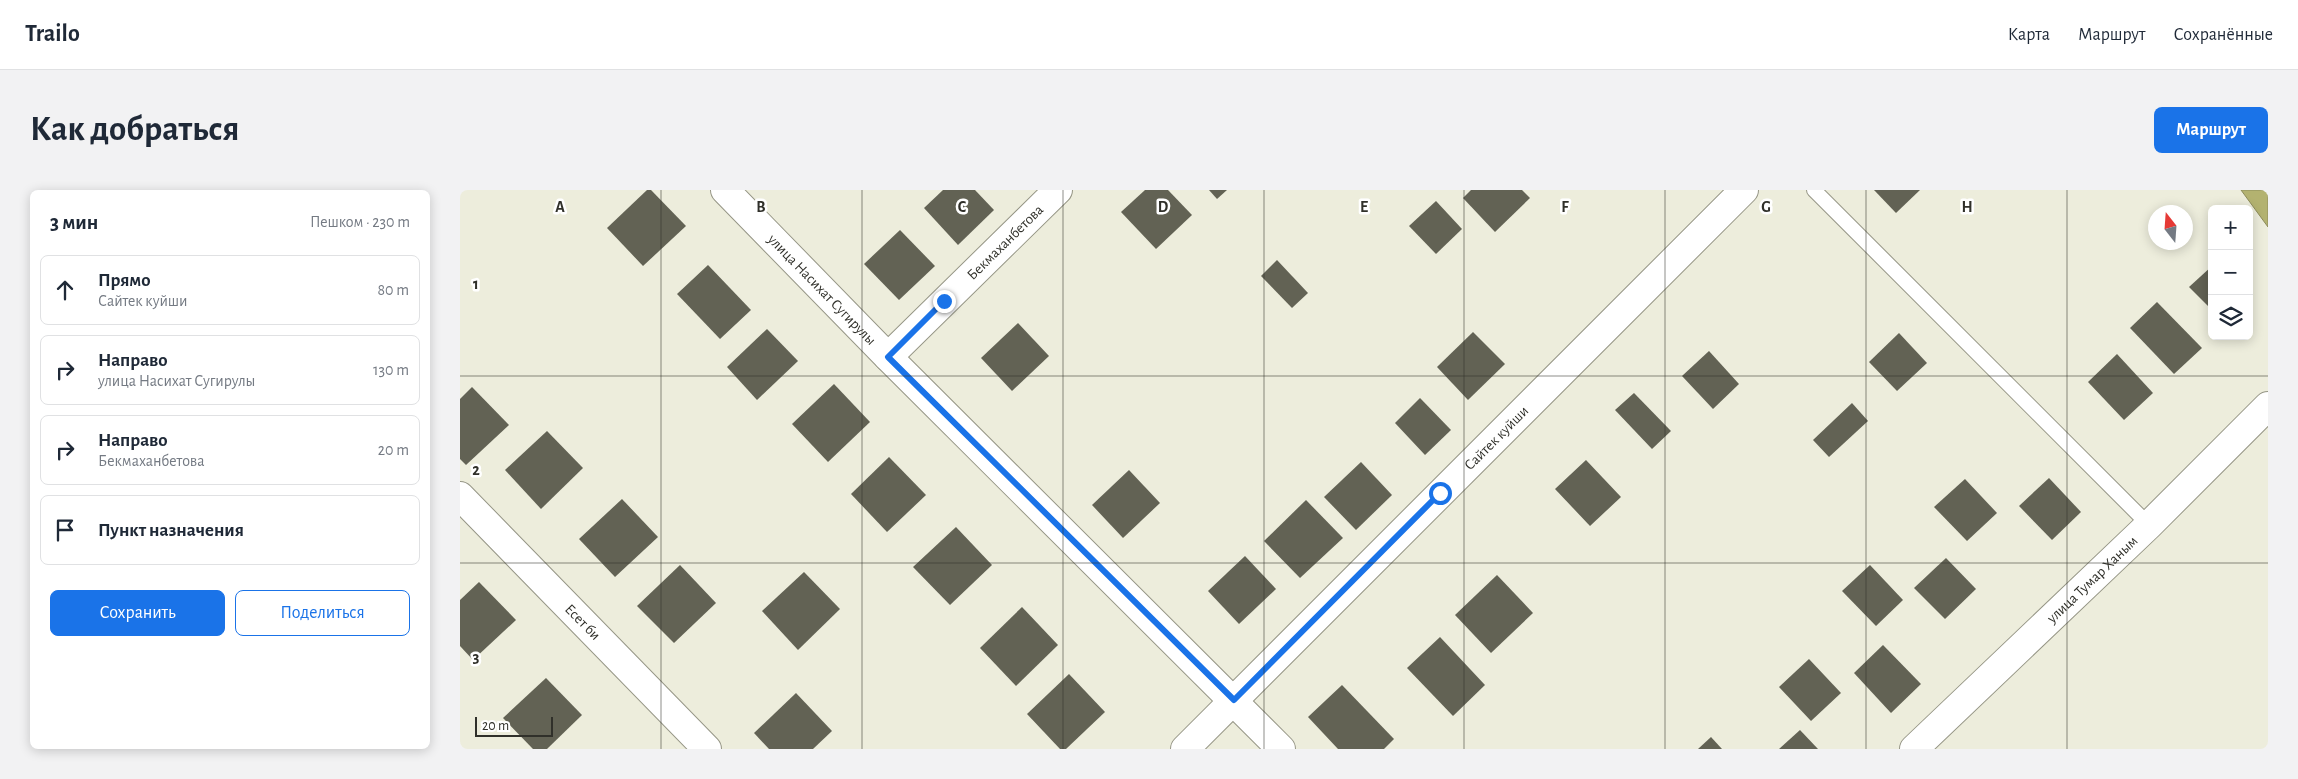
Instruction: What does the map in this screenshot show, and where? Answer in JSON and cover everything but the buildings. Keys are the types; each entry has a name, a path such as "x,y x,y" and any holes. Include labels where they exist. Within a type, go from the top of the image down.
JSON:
{"street":[{"name":"улица Насихат Сугирулы","path":"725,190 888,357 1234,700 1281,749"},
{"name":"Бекмаханбетова","path":"888,357 1058,190"},
{"name":"Сайтек куйши","path":"1185,749 1744,190"},
{"name":"улица Тумар Ханым","path":"1914,749 2149,525 2268,406"},
{"name":"Есет би","path":"460,496 707,749"}],"lane":[{"path":"1814,190 2149,525"}],"shaded area":[{"path":"2241,190 2268,190 2268,227 2253,205"}],"route":[{"path":"944,301 888,357 1234,700 1440,493"}]}
